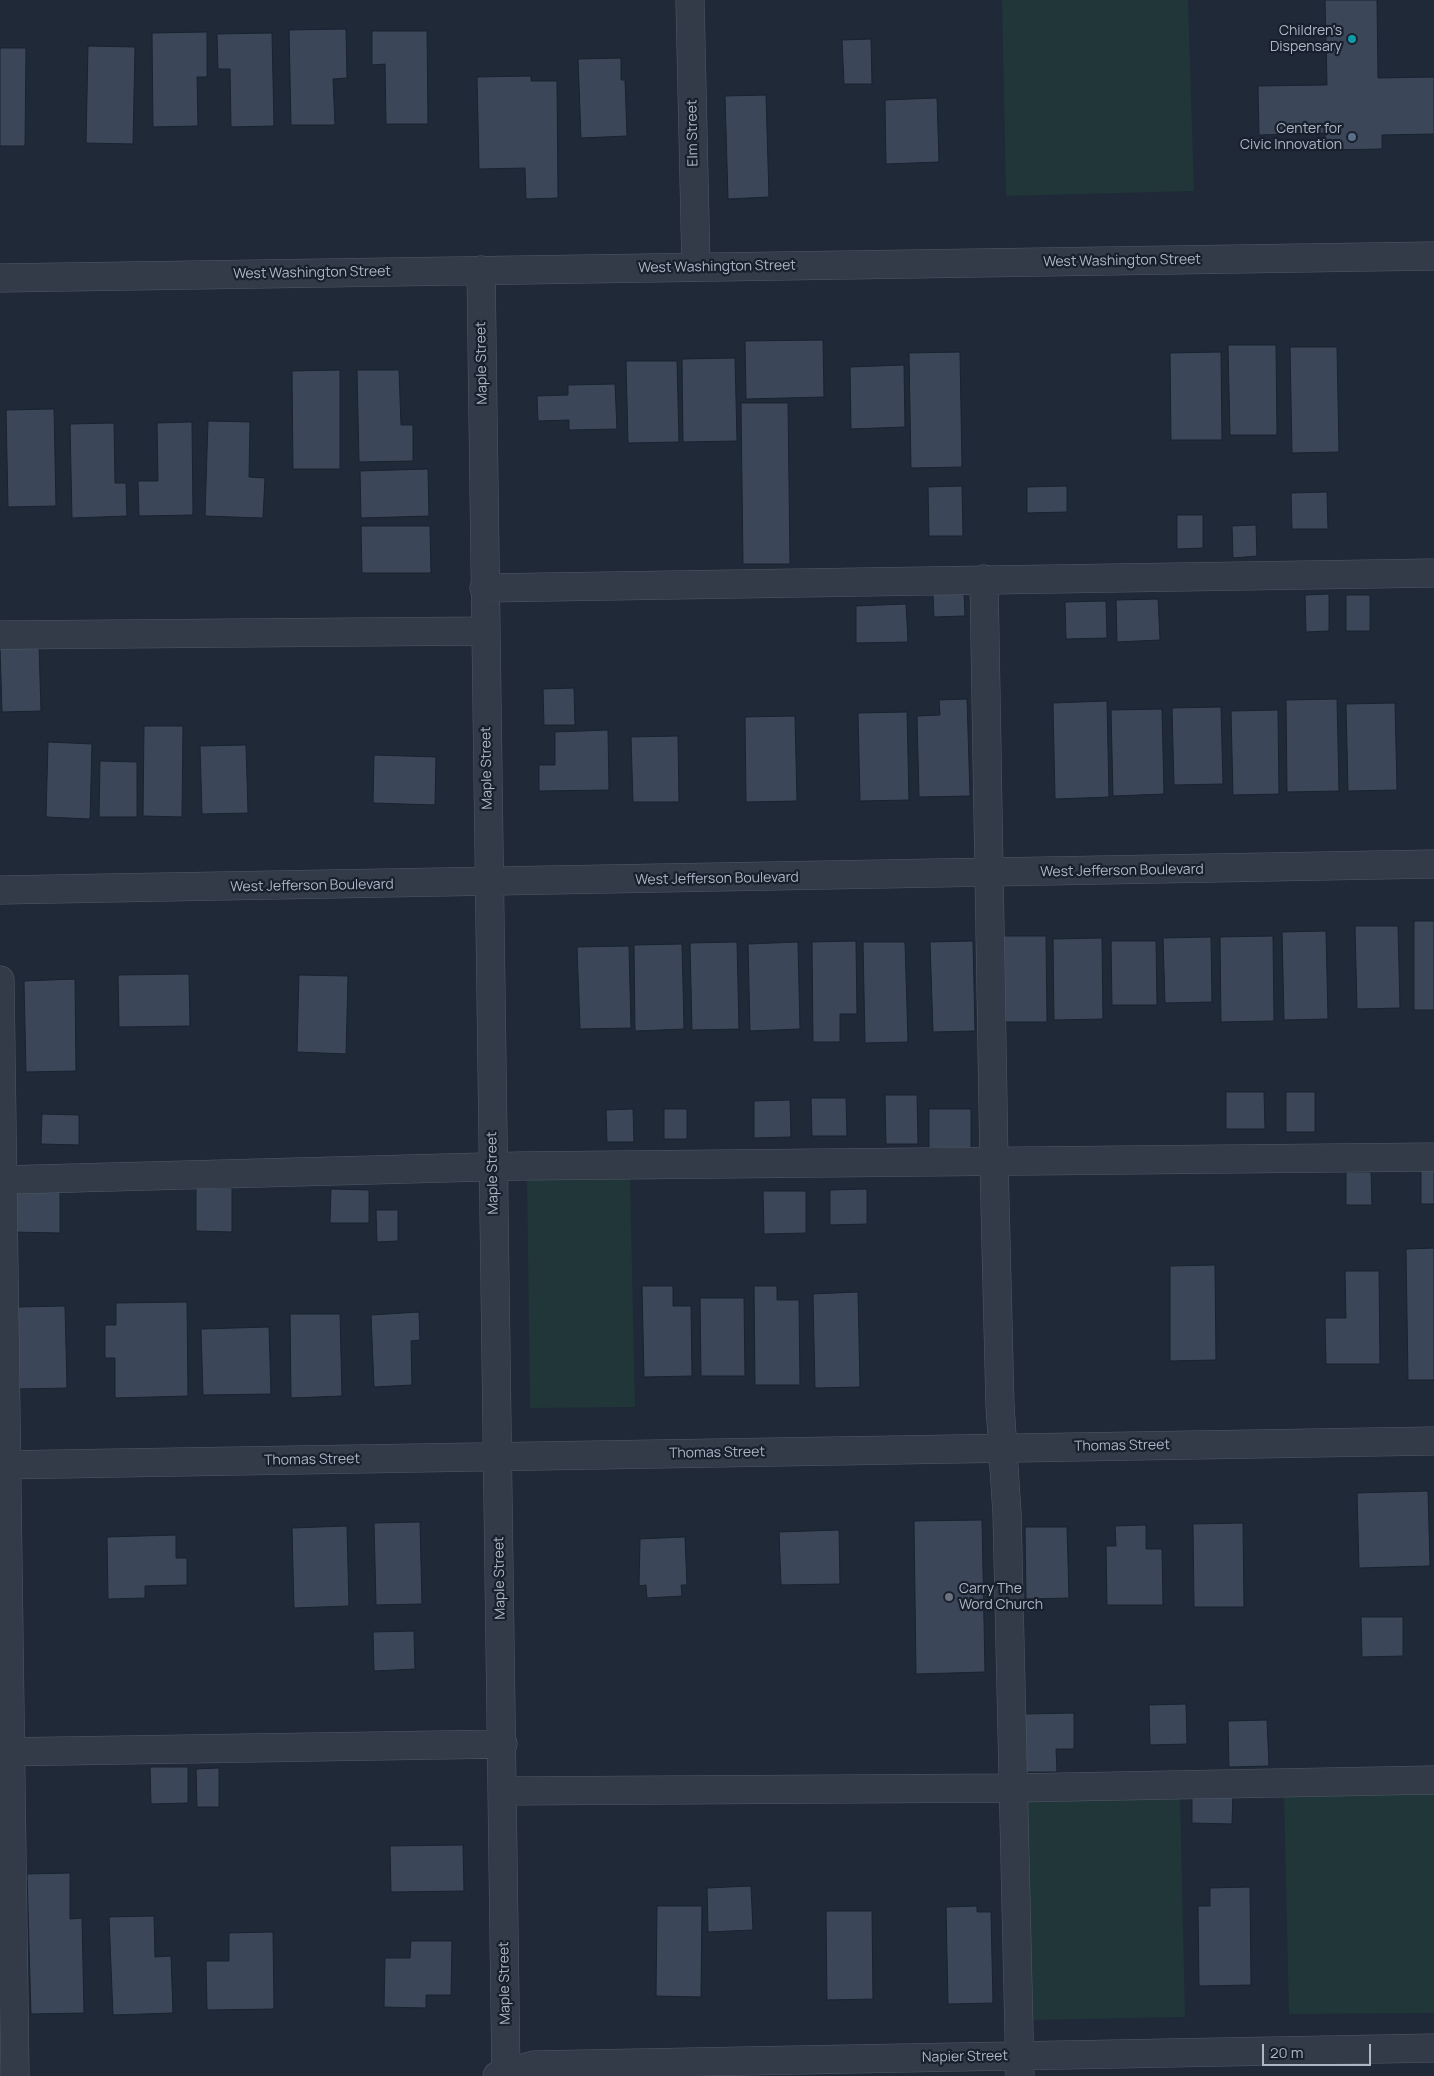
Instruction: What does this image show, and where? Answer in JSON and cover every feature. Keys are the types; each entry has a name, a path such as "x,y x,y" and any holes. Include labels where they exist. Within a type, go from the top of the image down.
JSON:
{"street":[{"name":"Elm Street","path":"690,0 696,267"},
{"name":"West Washington Street","path":"0,278 1434,256"},
{"name":"Maple Street","path":"481,270 484,588 504,1791 503,2075"},
{"path":"484,588 1434,573"},
{"path":"984,579 994,1163 1000,1405 1004,1448 1014,1788 1020,2066"},
{"path":"0,635 485,631"},
{"name":"West Jefferson Boulevard","path":"0,890 989,874 1434,864"},
{"path":"0,980 6,1752 15,2076"},
{"path":"1,1180 493,1167 1434,1157"},
{"name":"Thomas Street","path":"3,1465 1434,1441"},
{"path":"6,1752 503,1744"},
{"path":"504,1791 1014,1788 1434,1780"},
{"name":"Napier Street","path":"503,2075 534,2065 1020,2066 1434,2048"}],"green space":[{"path":"1002,0 1188,0 1194,191 1006,196"},
{"path":"630,1176 635,1407 530,1408 527,1178"},
{"path":"1434,1791 1434,2013 1289,2014 1284,1793"},
{"path":"1180,1795 1185,2017 1030,2020 1025,1796"}],"building":[{"name":"Children's Dispensary","path":"1325,0 1377,0 1378,78 1434,77 1434,134 1382,135 1382,149 1325,150 1325,133 1259,135 1258,86 1327,85"},
{"path":"346,29 347,78 333,79 335,125 291,125 289,30"},
{"path":"372,31 427,31 428,124 386,124 385,64 372,65"},
{"path":"207,32 207,77 197,77 198,126 153,127 152,33"},
{"path":"272,33 274,126 231,127 230,69 218,69 217,34"},
{"path":"871,39 872,84 844,84 842,40"},
{"path":"88,46 135,47 133,144 86,143"},
{"path":"0,48 26,48 25,146 0,146"},
{"path":"621,58 621,80 625,80 627,136 581,138 578,59"},
{"path":"531,76 531,81 557,81 558,198 526,199 525,168 479,169 477,77"},
{"path":"766,95 769,197 728,199 725,96"},
{"path":"937,98 939,162 886,164 885,100"},
{"path":"823,340 824,397 746,399 745,341"},
{"path":"1228,345 1276,345 1277,435 1230,435"},
{"path":"1290,347 1337,347 1339,452 1292,453"},
{"path":"960,352 962,467 911,468 909,353"},
{"path":"1221,352 1222,440 1171,440 1170,353"},
{"path":"735,358 737,441 683,442 682,359"},
{"path":"626,361 677,361 679,442 628,443"},
{"path":"904,365 905,427 851,429 850,367"},
{"path":"340,370 340,469 293,469 292,371"},
{"path":"357,370 399,370 401,425 413,425 413,461 359,462"},
{"path":"615,384 617,429 569,430 569,420 538,421 537,396 568,395 568,385"},
{"path":"741,403 788,403 790,564 743,564"},
{"path":"54,409 56,506 8,507 6,410"},
{"path":"208,421 250,422 249,477 265,478 263,518 205,516"},
{"path":"192,422 193,515 139,516 138,481 158,481 157,423"},
{"path":"114,423 115,483 126,483 127,516 72,518 70,424"},
{"path":"428,469 429,516 361,518 360,471"},
{"path":"962,486 963,536 929,536 928,487"},
{"path":"1067,486 1067,512 1027,513 1027,487"},
{"path":"1327,492 1328,529 1292,529 1291,493"},
{"path":"1177,515 1203,515 1203,548 1177,549"},
{"path":"1256,525 1257,556 1233,558 1232,526"},
{"path":"361,526 430,526 431,573 362,573"},
{"path":"964,593 965,616 934,617 933,594"},
{"path":"1329,594 1329,631 1306,632 1305,595"},
{"path":"1346,595 1370,595 1370,631 1346,631"},
{"path":"1158,599 1160,640 1117,642 1116,600"},
{"path":"1106,601 1107,638 1066,639 1065,602"},
{"path":"906,604 908,642 856,643 856,606"},
{"path":"39,646 41,711 2,712 0,648"},
{"path":"574,688 575,725 544,725 543,689"},
{"path":"967,699 970,796 919,797 917,716 940,715 939,700"},
{"path":"1337,699 1339,791 1287,792 1286,700"},
{"path":"1107,701 1109,797 1055,799 1053,703"},
{"path":"1395,703 1397,790 1348,791 1346,704"},
{"path":"1221,707 1223,784 1174,785 1172,708"},
{"path":"1162,709 1164,794 1113,796 1111,710"},
{"path":"1278,710 1279,794 1233,795 1231,711"},
{"path":"907,712 909,800 860,801 858,713"},
{"path":"795,716 797,801 746,802 745,717"},
{"path":"144,726 183,726 182,817 143,816"},
{"path":"608,730 609,790 539,791 539,765 555,765 555,732"},
{"path":"678,736 679,802 633,802 631,737"},
{"path":"48,742 92,744 90,819 46,817"},
{"path":"246,745 248,813 202,814 200,746"},
{"path":"374,755 436,757 435,805 373,803"},
{"path":"100,761 137,762 137,817 99,817"},
{"path":"1414,921 1434,921 1434,1010 1414,1010"},
{"path":"1355,926 1398,926 1400,1008 1357,1009"},
{"path":"1326,931 1328,1019 1284,1020 1282,932"},
{"path":"997,936 1046,936 1047,1022 999,1022"},
{"path":"1273,936 1274,1021 1221,1022 1220,937"},
{"path":"1211,937 1212,1002 1165,1003 1163,938"},
{"path":"1102,938 1103,1019 1054,1020 1053,939"},
{"path":"856,941 857,1014 840,1014 840,1042 813,1042 812,942"},
{"path":"973,941 975,1031 933,1032 930,942"},
{"path":"1111,941 1156,941 1157,1005 1112,1005"},
{"path":"737,942 739,1029 692,1030 690,943"},
{"path":"798,942 800,1029 750,1031 748,944"},
{"path":"863,942 905,942 908,1042 865,1043"},
{"path":"682,944 684,1029 635,1031 634,945"},
{"path":"629,946 631,1028 580,1029 577,947"},
{"path":"189,974 190,1026 119,1027 118,975"},
{"path":"299,975 348,976 346,1054 297,1052"},
{"path":"75,979 76,1071 26,1072 24,981"},
{"path":"1226,1092 1264,1092 1265,1129 1226,1129"},
{"path":"1286,1092 1315,1092 1315,1132 1286,1132"},
{"path":"885,1095 917,1095 918,1144 886,1144"},
{"path":"811,1098 846,1098 847,1136 812,1136"},
{"path":"790,1100 791,1137 754,1138 754,1101"},
{"path":"633,1109 634,1142 607,1142 606,1110"},
{"path":"664,1109 687,1109 687,1139 664,1139"},
{"path":"929,1109 971,1109 971,1148 929,1148"},
{"path":"42,1114 79,1115 79,1145 41,1144"},
{"path":"1421,1168 1434,1168 1434,1204 1421,1204"},
{"path":"1346,1172 1371,1172 1372,1205 1346,1205"},
{"path":"196,1188 232,1188 232,1232 196,1231"},
{"path":"331,1189 369,1190 369,1223 330,1223"},
{"path":"867,1189 867,1224 830,1225 830,1190"},
{"path":"12,1191 60,1191 60,1233 12,1232"},
{"path":"763,1191 806,1191 806,1233 764,1234"},
{"path":"376,1210 398,1210 398,1241 377,1242"},
{"path":"1434,1248 1434,1380 1408,1380 1406,1249"},
{"path":"1215,1265 1216,1360 1170,1361 1170,1266"},
{"path":"1345,1271 1379,1271 1380,1364 1326,1364 1325,1318 1346,1318"},
{"path":"642,1286 673,1286 673,1306 691,1306 692,1376 644,1377"},
{"path":"754,1286 777,1286 777,1300 799,1300 800,1385 755,1385"},
{"path":"858,1292 860,1387 815,1388 813,1294"},
{"path":"700,1298 744,1298 745,1376 701,1376"},
{"path":"187,1302 188,1396 115,1398 115,1358 105,1358 105,1325 116,1325 116,1303"},
{"path":"65,1306 67,1388 18,1389 17,1307"},
{"path":"419,1312 420,1340 411,1341 412,1385 374,1387 371,1315"},
{"path":"290,1314 340,1314 342,1396 291,1398"},
{"path":"269,1327 271,1394 203,1395 201,1329"},
{"path":"1428,1491 1430,1566 1359,1568 1357,1493"},
{"name":"Carry The Word Church","path":"982,1520 985,1672 916,1674 914,1521"},
{"path":"420,1522 422,1604 376,1605 374,1523"},
{"path":"1243,1523 1244,1607 1194,1607 1193,1524"},
{"path":"1146,1525 1146,1549 1162,1549 1163,1605 1107,1605 1106,1546 1116,1546 1115,1526"},
{"path":"347,1526 349,1606 294,1608 292,1528"},
{"path":"1025,1527 1067,1527 1069,1598 1026,1599"},
{"path":"839,1530 840,1584 781,1585 779,1532"},
{"path":"176,1535 176,1558 187,1558 187,1585 145,1586 145,1598 108,1599 107,1537"},
{"path":"685,1537 687,1585 681,1585 682,1596 647,1598 646,1585 639,1586 640,1539"},
{"path":"1361,1617 1403,1617 1403,1656 1362,1657"},
{"path":"414,1631 415,1669 374,1671 373,1632"},
{"path":"1186,1704 1187,1744 1150,1745 1149,1705"},
{"path":"1074,1713 1074,1749 1056,1749 1057,1772 1025,1772 1024,1714"},
{"path":"1267,1720 1269,1766 1229,1767 1228,1721"},
{"path":"150,1767 188,1767 188,1803 151,1804"},
{"path":"219,1768 219,1807 197,1807 196,1769"},
{"path":"1192,1793 1233,1793 1232,1824 1192,1823"},
{"path":"463,1845 464,1891 391,1892 390,1846"},
{"path":"70,1873 70,1919 82,1918 84,2013 31,2014 27,1874"},
{"path":"751,1886 753,1930 708,1932 707,1888"},
{"path":"1250,1887 1251,1985 1199,1986 1198,1906 1210,1906 1210,1888"},
{"path":"657,1906 702,1906 701,1997 656,1996"},
{"path":"977,1906 977,1912 991,1912 993,2003 948,2004 946,1907"},
{"path":"826,1911 872,1911 873,1999 827,2000"},
{"path":"154,1916 155,1957 171,1956 173,2013 113,2015 109,1917"},
{"path":"273,1932 274,2009 207,2010 206,1961 229,1961 229,1933"},
{"path":"411,1941 452,1941 451,1995 426,1995 426,2008 384,2007 385,1958 410,1958"}],"place":[{"name":"Children's Dispensary","path":"1352,39"},
{"name":"Center for Civic Innovation","path":"1352,137"},
{"name":"Carry The Word Church","path":"949,1597"}]}
